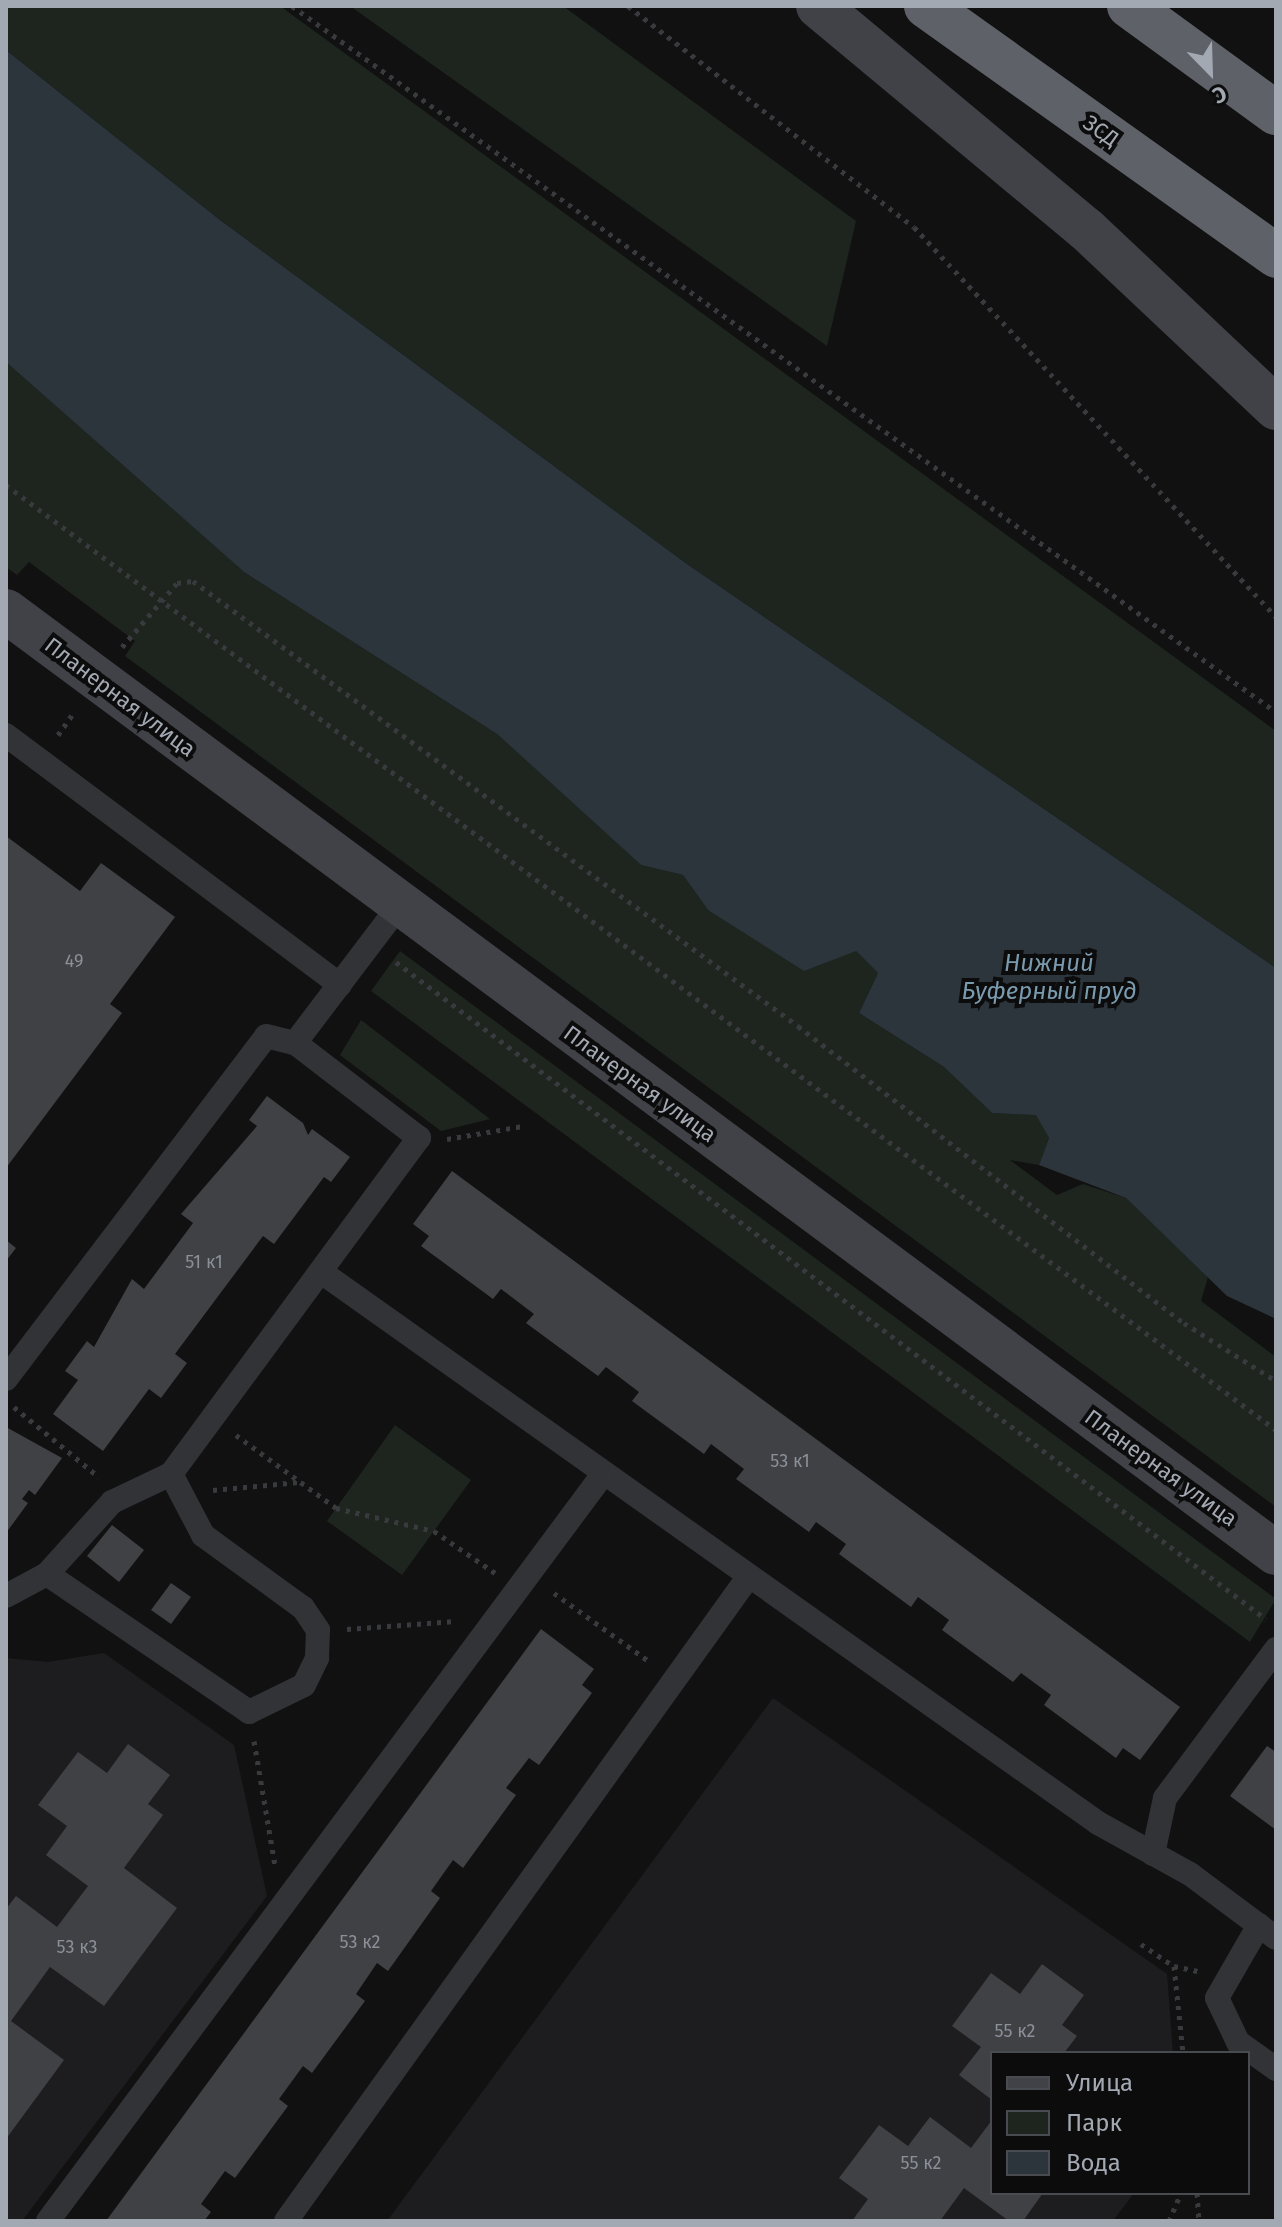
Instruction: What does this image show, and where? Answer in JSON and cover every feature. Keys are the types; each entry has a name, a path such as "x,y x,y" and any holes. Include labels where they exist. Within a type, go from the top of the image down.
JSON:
{"highway":[{"name":"ЗСД","path":"926,6 1276,256"},
{"path":"1129,6 1276,113"}],"street":[{"path":"818,6 1086,229 1276,408"},
{"name":"Планерная улица","path":"6,611 399,906 1276,1553"}],"lane":[{"path":"6,735 340,985"},
{"path":"295,1043 399,906"},
{"path":"6,1596 47,1574 112,1502 176,1483 213,1418 324,1274 419,1138 295,1043 266,1036 7,1385"},
{"path":"324,1274 1098,1823 1153,1854 1267,1932 1217,1998 1238,2042 1276,2069"},
{"path":"48,2221 526,1583 604,1473"},
{"path":"47,1574 249,1712 304,1685 317,1658 318,1630 303,1608 203,1535 176,1483"},
{"path":"286,2221 749,1576"},
{"path":"1153,1854 1165,1798 1276,1649"}],"path":[{"path":"292,6 1276,712"},
{"path":"628,6 914,227 1276,617"},
{"path":"6,485 1276,1430"},
{"path":"119,650 177,583 193,581 798,1026 1184,1323 1276,1381"},
{"path":"371,944 1276,1627"},
{"path":"419,1138 432,1142 523,1126"},
{"path":"7,1385 11,1404 96,1472 112,1502"},
{"path":"213,1418 336,1508 434,1531 526,1583 674,1679"},
{"path":"176,1483 299,1482"},
{"path":"318,1630 499,1618"},
{"path":"249,1712 283,1907"},
{"path":"1141,1944 1174,1966 1183,2051"},
{"path":"1169,2221 1180,2195"},
{"path":"1197,2195 1199,2221"}],"shaded area":[{"path":"104,1653 234,1745 267,1896 22,2221 6,2221 6,1658 48,1662"},
{"path":"773,1698 1167,1974 1173,2051 990,2051 990,2195 1132,2195 1113,2221 387,2221"}],"green space":[{"path":"6,6 280,6 1276,731 1276,968 687,564 220,220 6,50"},
{"path":"350,6 563,6 856,221 827,346"},
{"path":"6,362 244,572 497,734 641,865 683,875 708,910 856,951 878,973 859,1013 944,1067 992,1113 1036,1114 1049,1138 1039,1165 1010,1160 1057,1195 1083,1184 1126,1198 1208,1277 1201,1301 1276,1357 1276,1507 125,656 135,641 29,562 17,575 6,567"},
{"path":"400,951 1276,1599 1250,1642 371,991"},
{"path":"361,1020 490,1119 441,1131 340,1055"},
{"path":"395,1425 471,1480 402,1575 327,1521"}],"water":[{"name":"Нижний Буферный пруд","path":"6,50 220,220 687,564 1276,968 1276,1319 1227,1296 1126,1198 1039,1165 1049,1138 1036,1115 992,1113 944,1067 859,1013 878,973 856,951 804,971 708,910 683,875 641,865 497,734 244,572 6,362"}],"building":[{"path":"6,836 80,891 101,863 175,917 110,1004 122,1013 6,1168"},
{"path":"267,1096 303,1123 308,1135 312,1129 350,1157 331,1182 324,1177 274,1244 263,1236 175,1354 187,1363 161,1398 149,1389 103,1451 53,1414 78,1380 65,1371 87,1341 94,1347 132,1279 144,1289 193,1223 181,1214 257,1126 249,1120"},
{"path":"452,1171 1180,1707 1140,1760 1123,1748 1116,1758 1044,1705 1051,1695 1021,1673 1013,1682 942,1630 949,1620 918,1597 911,1607 839,1554 846,1544 816,1522 809,1532 736,1479 744,1469 711,1444 704,1454 632,1401 639,1392 606,1367 598,1376 526,1323 534,1314 501,1289 493,1299 421,1246 429,1236 413,1224"},
{"path":"6,1240 16,1248 6,1261"},
{"path":"6,1427 62,1458 35,1495 29,1490 22,1499 28,1503 6,1533"},
{"path":"112,1525 144,1550 119,1582 87,1556"},
{"path":"171,1583 191,1597 171,1624 151,1610"},
{"path":"541,1629 594,1669 582,1685 592,1693 539,1765 529,1758 506,1788 516,1795 463,1868 453,1860 431,1891 440,1898 388,1971 377,1963 356,1994 365,2001 312,2073 303,2066 279,2099 288,2106 235,2178 225,2171 201,2204 211,2212 204,2221 106,2221"},
{"path":"128,1744 170,1775 148,1804 163,1815 124,1868 177,1908 104,2006 50,1967 11,2021 64,2060 6,2139 6,1909 16,1896 57,1927 88,1886 46,1855 67,1826 38,1805 78,1752 107,1773"},
{"path":"1267,1746 1276,1752 1276,1830 1230,1796"},
{"path":"1042,1964 1084,1995 1062,2025 1077,2036 1066,2051 990,2051 990,2098 959,2075 981,2047 952,2026 991,1973 1020,1994"},
{"path":"930,2117 971,2148 990,2123 990,2195 1042,2195 1023,2221 1009,2221 964,2188 940,2221 852,2221 868,2199 839,2178 879,2125 908,2146"}]}
